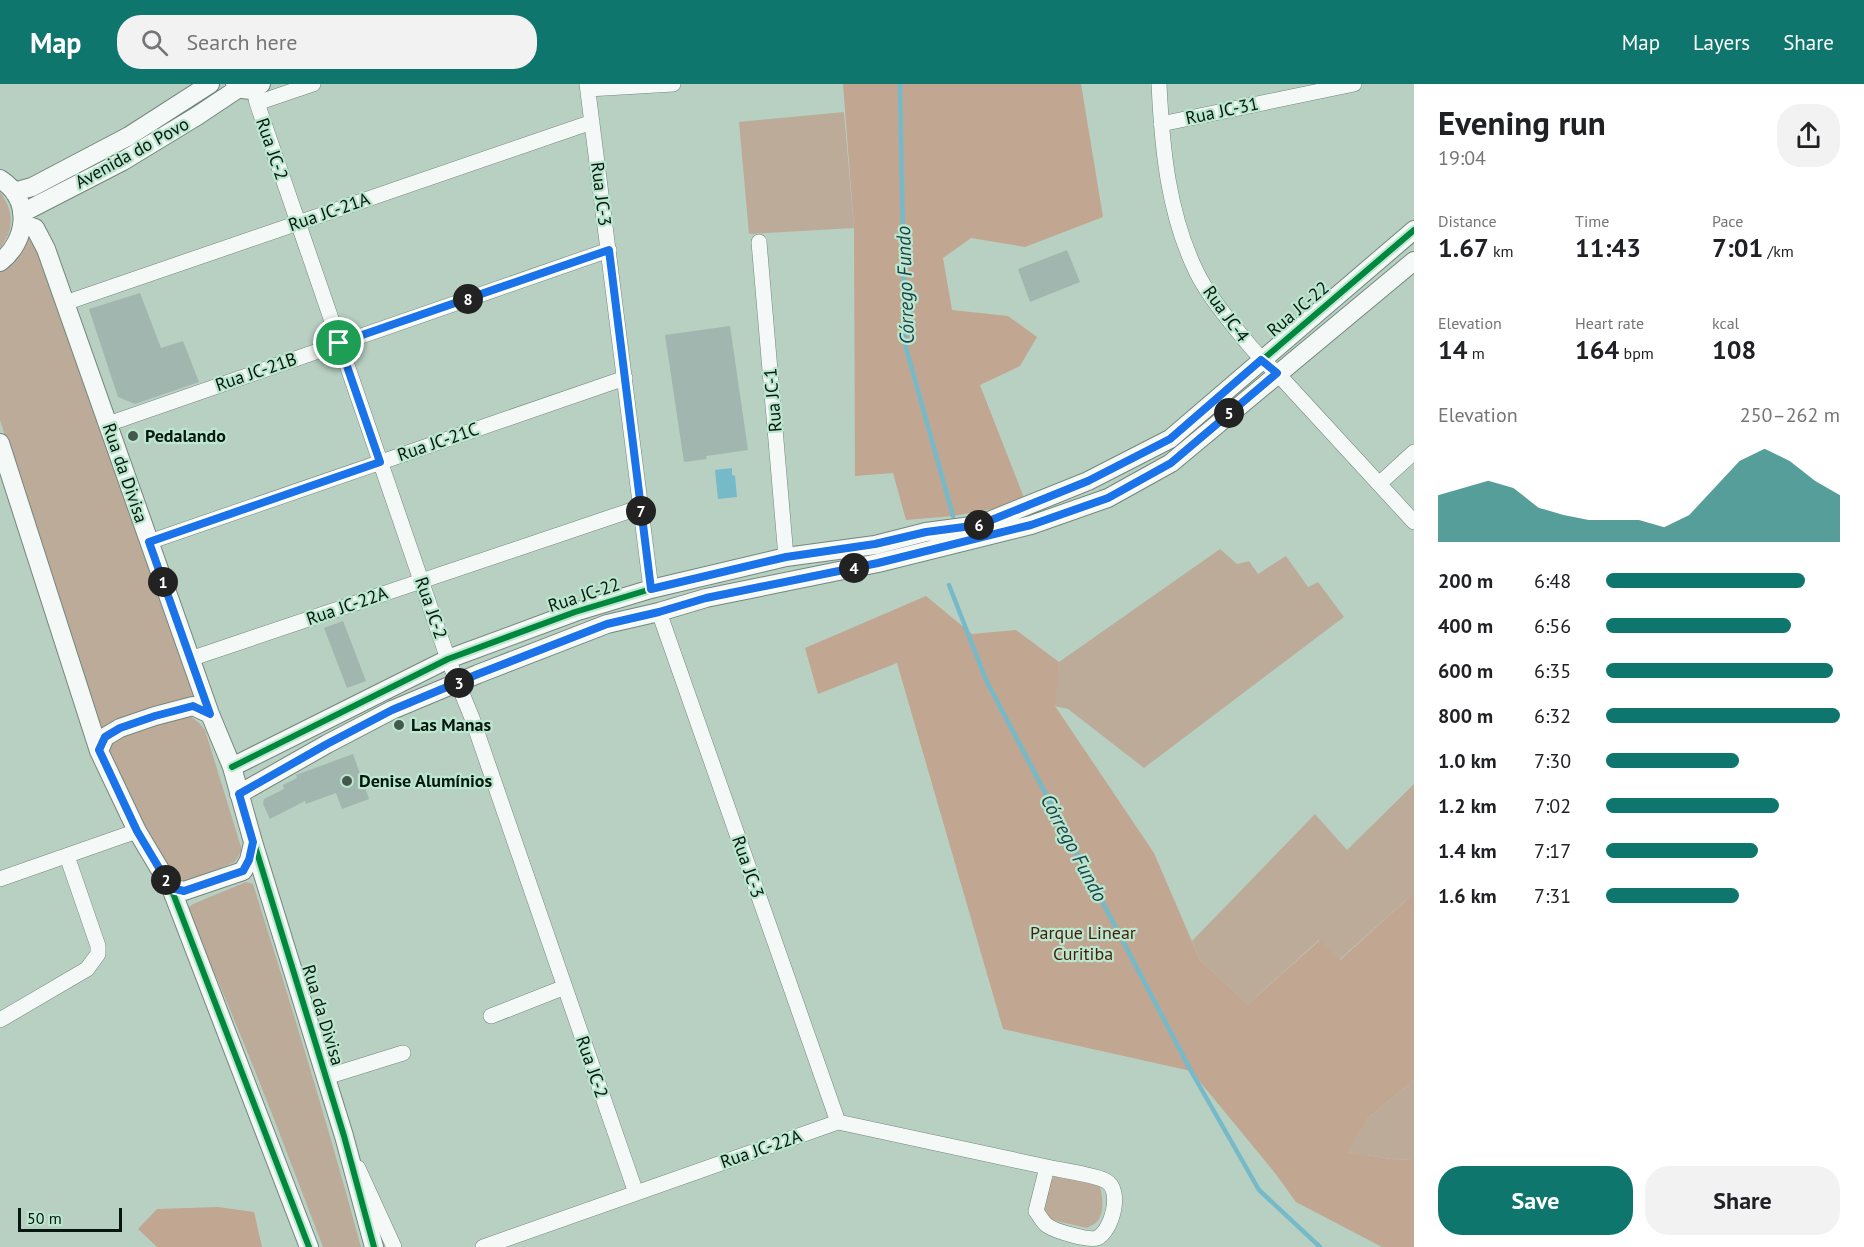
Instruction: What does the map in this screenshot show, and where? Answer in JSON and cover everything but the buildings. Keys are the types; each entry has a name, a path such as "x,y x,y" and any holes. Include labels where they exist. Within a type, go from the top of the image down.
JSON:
{"main road":[{"name":"Avenida do Povo","path":"5,182 32,187 129,136 210,84"},
{"name":"Avenida do Povo","path":"22,218 197,116 249,90"},
{"path":"0,262 10,254 19,240 22,218 5,182"},
{"name":"Rua da Divisa","path":"22,218 34,228 46,249 190,659 232,767 344,1136 374,1247"},
{"name":"Rua JC-22","path":"232,767 448,659 575,612 651,589 786,557 979,525 1088,481 1170,439 1414,230"},
{"name":"Rua JC-22","path":"239,794 373,720 458,683 607,624 706,598 878,563 1031,525 1108,498 1171,463 1414,261"},
{"path":"0,442 99,750 137,831 171,888 309,1247"},
{"path":"875,544 878,563"},
{"path":"99,750 105,737 120,728 155,716 193,706 210,714"},
{"path":"171,888 184,891 243,871 249,860 253,842"}],"street":[{"path":"249,90 313,84"},
{"path":"588,86 673,84"},
{"name":"Rua JC-4","path":"1159,84 1168,183 1182,239 1198,274 1222,312 1261,360 1277,373 1414,522"},
{"name":"Rua JC-31","path":"1161,124 1354,84"},
{"name":"Rua JC-3","path":"588,86 651,589"},
{"name":"Rua JC-2","path":"249,90 298,223 448,659 472,718 636,1193"},
{"name":"Rua JC-21A","path":"65,303 592,122"},
{"name":"Rua JC-1","path":"759,243 786,557"},
{"name":"Rua JC-21B","path":"108,424 609,250"},
{"name":"Rua JC-21C","path":"149,542 625,378"},
{"path":"1379,484 1414,452"},
{"name":"Rua JC-22A","path":"190,659 641,507"},
{"name":"Rua JC-3","path":"659,612 838,1122"},
{"path":"1,875 67,856 137,831"},
{"path":"0,1020 87,969 98,954 98,946 67,856"},
{"path":"491,1016 565,987"},
{"path":"326,1077 403,1053"},
{"path":"838,1122 1047,1167 1106,1180 1113,1187 1116,1200 1113,1213 1104,1231 1097,1238 1086,1239 1049,1227 1042,1221 1036,1211 1047,1167"},
{"name":"Rua JC-22A","path":"483,1247 838,1122"},
{"path":"344,1136 394,1247"}],"shaded area":[{"path":"844,112 854,228 749,234 739,122"},
{"path":"0,192 8,206 11,220 8,234 0,248"},
{"path":"27,236 40,252 201,705 101,735 0,420 0,269"},
{"path":"1220,549 1237,564 1249,561 1258,574 1286,556 1308,587 1318,582 1344,617 1144,768 1068,709 1054,706 1059,662"},
{"path":"189,715 205,730 242,850 235,862 189,881 178,880 169,871 108,754 111,744 121,738"},
{"path":"1414,784 1414,893 1339,960 1319,940 1248,1004 1200,960 1192,941 1315,814 1347,850"},
{"path":"246,882 253,884 361,1247 323,1247 240,1035 186,909"},
{"path":"1414,1080 1414,1159 1398,1160 1346,1152 1368,1118"},
{"path":"1056,1175 1099,1184 1102,1204 1101,1214 1096,1223 1087,1228 1052,1220 1044,1212 1048,1184"}],"green space":[{"path":"843,84 1081,84 1103,217 1025,247 971,238 943,258 952,310 1008,316 1037,337 1020,366 980,385 1026,503 953,516 906,520 893,473 855,476 854,228"},
{"name":"Parque Linear Curitiba","path":"926,596 972,634 1016,630 1059,662 1055,706 1154,853 1200,960 1248,1004 1320,940 1340,960 1414,893 1414,1080 1368,1118 1347,1152 1398,1160 1414,1159 1414,1247 1382,1247 1296,1202 1191,1071 1003,1029 897,663 818,694 805,648"},
{"path":"218,1207 254,1212 262,1247 157,1247 138,1229 157,1209"}],"water":[{"path":"732,468 737,497 718,499 715,470"}],"waterway":[{"name":"Córrego Fundo","path":"900,84 905,344 953,516"},
{"name":"Córrego Fundo","path":"949,585 986,680 1191,1071 1259,1190 1320,1247"}],"cycle path":[{"path":"232,767 448,659 575,612 651,589 786,557 875,545 926,532 979,525 1088,481 1170,439 1414,230"},
{"path":"239,794 344,1136 374,1247"},
{"path":"137,831 171,888 309,1247"}],"place":[{"name":"Pedalando","path":"133,436"},
{"name":"Las Manas","path":"399,725"},
{"name":"Denise Alumínios","path":"347,781"}],"route":[{"path":"609,250 651,589 786,557 979,525 1088,481 1170,439 1261,360 1277,373 1171,463 1108,498 1031,525 878,563 706,598 607,624 392,710 239,794 253,842 249,860 243,871 184,891 171,888 137,831 99,750 105,737 120,728 155,716 193,706 210,714 149,542 380,462 339,343 609,250"}]}
